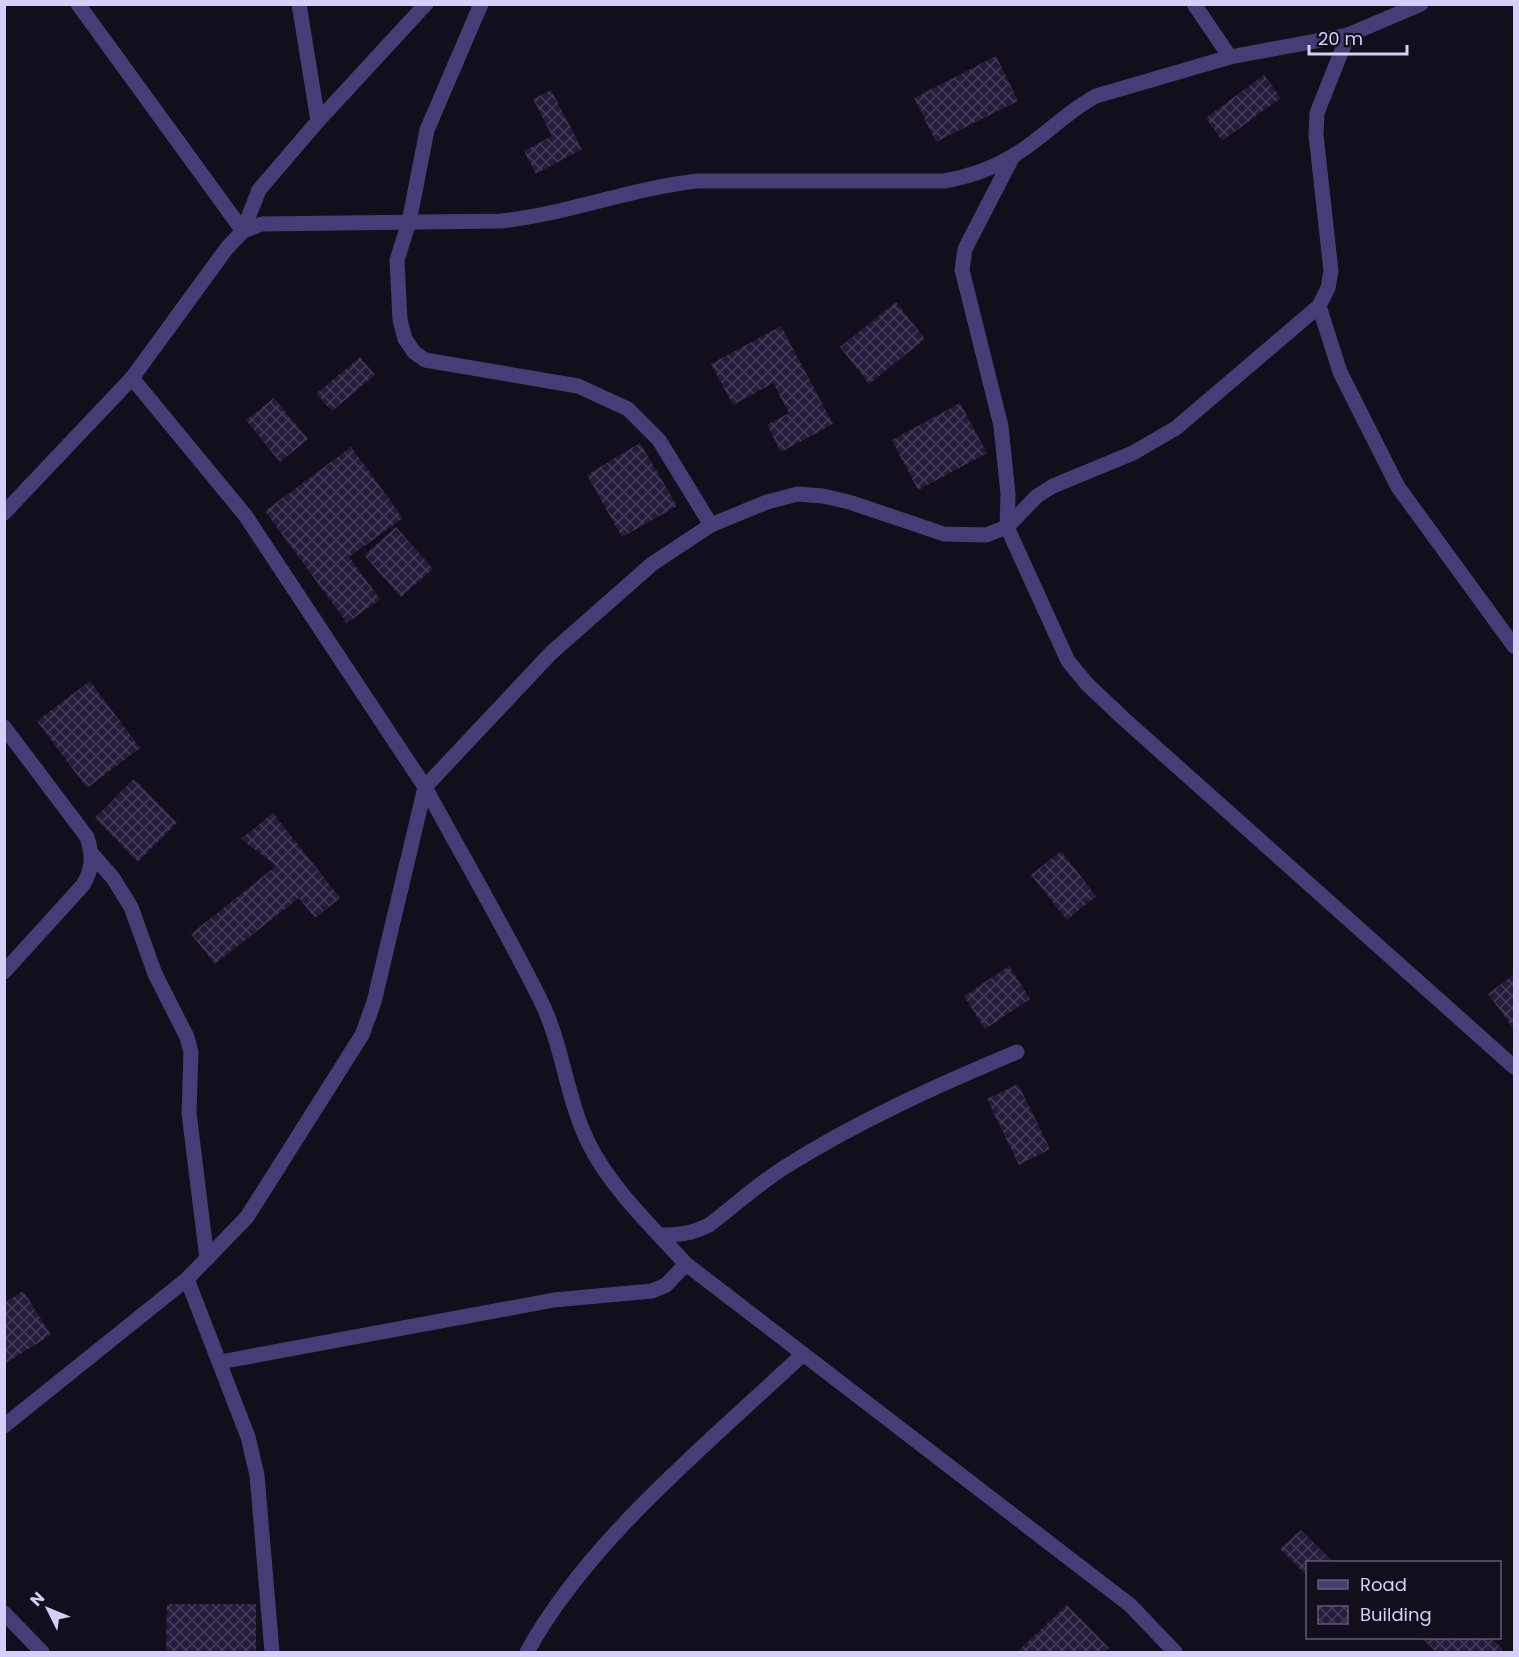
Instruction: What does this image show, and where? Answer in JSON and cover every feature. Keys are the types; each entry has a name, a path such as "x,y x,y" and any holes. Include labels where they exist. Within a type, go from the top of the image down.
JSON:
{"street":[{"path":"78,4 243,231"},
{"path":"299,4 318,121"},
{"path":"4,513 132,378 227,248 243,231 259,190 318,121 426,4"},
{"path":"481,4 427,130 409,222 397,260 400,320 405,339 414,352 425,360 578,386 628,409 659,440 711,525"},
{"path":"1194,4 1230,57"},
{"path":"243,231 262,224 527,219 661,185 698,181 944,181 964,178 1013,156 1077,106 1096,96 1230,57 1348,35 1421,4"},
{"path":"4,1426 187,1279 246,1217 362,1035 374,1002 425,787 551,653 652,564 711,525 767,502 798,494 823,496 849,502 944,534 986,535 1007,527 1037,496 1053,486 1133,453 1176,428 1319,306 1328,288 1331,271 1316,135 1317,113 1348,35"},
{"path":"1013,156 965,249 962,270 1001,426 1008,494 1007,527 1068,661 1087,684 1515,1067"},
{"path":"1319,306 1340,372 1398,486 1515,646"},
{"path":"132,378 245,515 425,787 540,1000 556,1037 574,1109 590,1146 612,1178 686,1264 1122,1599 1175,1653"},
{"path":"4,727 87,837 92,854 91,871 83,885 4,972"},
{"path":"92,854 113,878 131,907 155,974 187,1037 190,1052 189,1113 207,1259"},
{"path":"659,1235 684,1235 696,1232 798,1159 929,1089 1017,1052"},
{"path":"220,1362 554,1300 652,1291 666,1286 686,1264"},
{"path":"187,1279 248,1437 257,1475 272,1653"},
{"path":"527,1653 541,1626 603,1547 803,1354"},
{"path":"4,1613 42,1653"}],"building":[{"path":"996,56 1018,101 936,142 914,98"},
{"path":"1264,75 1281,98 1222,141 1206,118"},
{"path":"551,90 582,149 536,174 524,151 552,136 533,99"},
{"path":"896,302 925,339 869,384 840,347"},
{"path":"781,326 833,424 781,452 767,425 789,413 773,383 733,405 711,364"},
{"path":"360,357 375,375 332,411 316,394"},
{"path":"274,398 308,439 280,462 246,420"},
{"path":"960,403 987,453 918,490 892,440"},
{"path":"640,443 677,506 622,537 587,475"},
{"path":"351,447 403,518 349,557 380,599 347,623 265,511"},
{"path":"396,527 433,569 401,597 364,555"},
{"path":"90,681 140,748 87,788 37,721"},
{"path":"134,779 177,823 138,862 95,818"},
{"path":"273,813 340,898 315,918 299,898 215,964 191,934 276,866 241,839"},
{"path":"1061,851 1096,896 1067,920 1031,875"},
{"path":"1009,966 1030,999 985,1029 964,996"},
{"path":"1514,974 1514,1029 1488,994"},
{"path":"1018,1084 1050,1149 1019,1165 987,1099"},
{"path":"23,1291 51,1335 4,1364 4,1303"},
{"path":"1301,1530 1332,1561 1306,1561 1306,1575 1280,1549"},
{"path":"167,1604 256,1604 256,1652 166,1652"},
{"path":"1067,1605 1109,1648 1105,1652 1017,1652"},
{"path":"1423,1639 1492,1639 1503,1649 1500,1652 1436,1652"}]}
